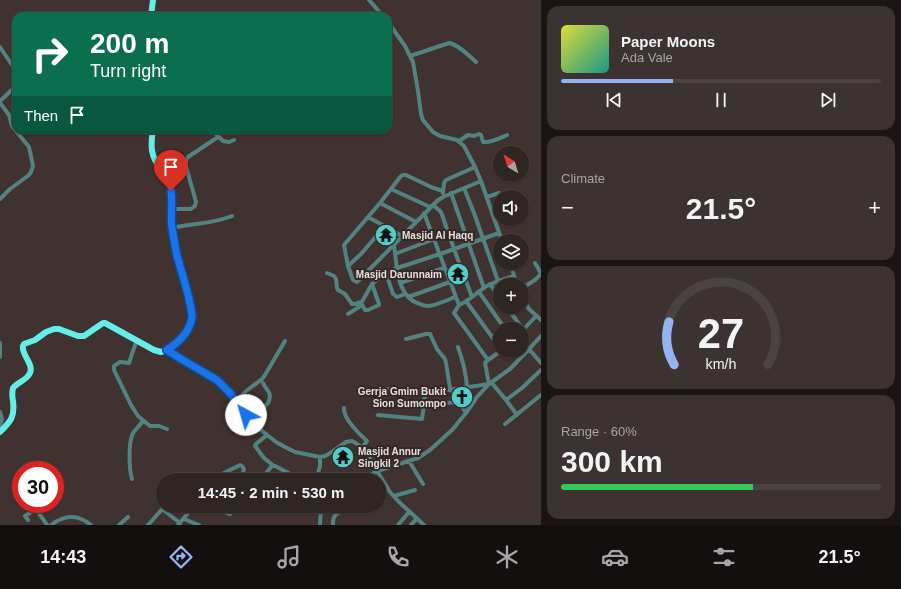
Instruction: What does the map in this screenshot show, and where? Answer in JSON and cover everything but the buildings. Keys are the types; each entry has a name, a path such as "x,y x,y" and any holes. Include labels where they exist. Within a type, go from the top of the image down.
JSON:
{"highway":[{"path":"152,12 153,0"},
{"path":"0,432 12,419 14,409 13,388 27,378 30,373 31,368 23,349 24,344 35,340 46,332 54,329 59,329 78,336 84,336 104,322 161,352 174,346 188,329 192,314 172,228 172,202 170,188 167,179 155,162 152,154 151,143 152,134"}],"street":[{"path":"370,0 380,12"},
{"path":"348,314 357,309 372,284 386,273 499,232 481,181 464,146 459,141 440,136 433,132 423,120 415,68 405,46 392,28"},
{"path":"410,56 453,44 476,62"},
{"path":"0,47 12,65"},
{"path":"12,90 0,102 9,114 12,126"},
{"path":"0,199 32,172 33,166 29,147 18,134"},
{"path":"215,134 218,138 225,142 234,140"},
{"path":"459,141 468,135 474,136 480,134 483,142 485,143 507,135"},
{"path":"172,209 185,210 191,209 195,206 196,202 186,166 186,160 188,157 218,138"},
{"path":"443,197 444,183 446,180 475,167"},
{"path":"443,191 404,174 401,176 344,245 352,279 357,282 424,213 443,197 481,181"},
{"path":"464,188 497,278"},
{"path":"391,189 432,206 441,212 472,297"},
{"path":"451,193 484,288"},
{"path":"487,197 493,195"},
{"path":"380,203 416,222"},
{"path":"424,213 459,305"},
{"path":"172,228 186,224 214,222 232,216"},
{"path":"368,217 402,236"},
{"path":"348,266 361,254 385,226"},
{"path":"395,254 434,239"},
{"path":"394,245 400,283 406,295 414,302 428,306 455,297"},
{"path":"529,284 541,274 535,264"},
{"path":"400,283 444,268"},
{"path":"508,278 514,276 512,270"},
{"path":"327,272 334,276 338,290 345,294 352,304 361,302"},
{"path":"386,273 394,295 398,297 450,282"},
{"path":"488,360 454,313 459,305 493,283"},
{"path":"361,302 366,310 379,305 372,284"},
{"path":"490,284 493,288"},
{"path":"479,292 500,322"},
{"path":"466,301 493,338"},
{"path":"529,307 541,320"},
{"path":"529,324 536,316"},
{"path":"406,339 430,334 445,359 451,390 466,413"},
{"path":"540,338 529,349 541,363"},
{"path":"137,340 129,363 120,362 115,366 114,370 132,408 138,416 150,426 159,426 167,429"},
{"path":"236,402 245,392 262,379 285,341"},
{"path":"0,343 0,357"},
{"path":"458,347 465,369 467,387"},
{"path":"167,350 217,380 230,393 252,421 267,435 276,442 295,452 320,457 325,456 346,442 355,442 369,457 382,481 394,496 424,525"},
{"path":"493,357 485,363 490,383 506,400 517,416"},
{"path":"373,473 424,454 438,444 452,430 477,397 490,383 510,369 520,358"},
{"path":"506,400 522,388 541,370"},
{"path":"252,421 270,400 270,392 263,383"},
{"path":"458,402 424,405 379,402 380,391 383,388 425,392 451,390 490,383"},
{"path":"378,415 421,419 423,418 425,392"},
{"path":"505,424 517,416 541,395"},
{"path":"344,408 346,417 367,441 362,448"},
{"path":"0,412 2,419 0,426"},
{"path":"132,479 130,473 131,439 143,421"},
{"path":"267,435 255,446 264,458 274,466 288,473"},
{"path":"318,473 320,457"},
{"path":"408,461 422,484"},
{"path":"224,473 239,465 241,465 244,469 243,473"},
{"path":"266,473 271,467 274,466"},
{"path":"394,496 415,490"},
{"path":"398,525 409,512"},
{"path":"28,520 25,516 30,513"},
{"path":"39,513 47,525"},
{"path":"150,525 160,513"},
{"path":"169,513 179,524 188,513"},
{"path":"320,525 321,513"},
{"path":"333,525 334,518 338,513"},
{"path":"51,525 59,520 69,517 83,520 91,525"},
{"path":"119,525 128,517"},
{"path":"411,525 417,518"},
{"path":"184,519 199,525"}],"place":[{"name":"Masjid Al Haqq","path":"386,235"},
{"name":"Masjid Darunnaim","path":"458,274"},
{"name":"Gerrja Gmim Bukit Sion Sumompo","path":"462,397"},
{"name":"Masjid Annur Singkil 2","path":"343,457"}],"route":[{"path":"171,191 172,228 192,314 185,334 174,346 167,350 217,380 230,393 246,415"}]}
